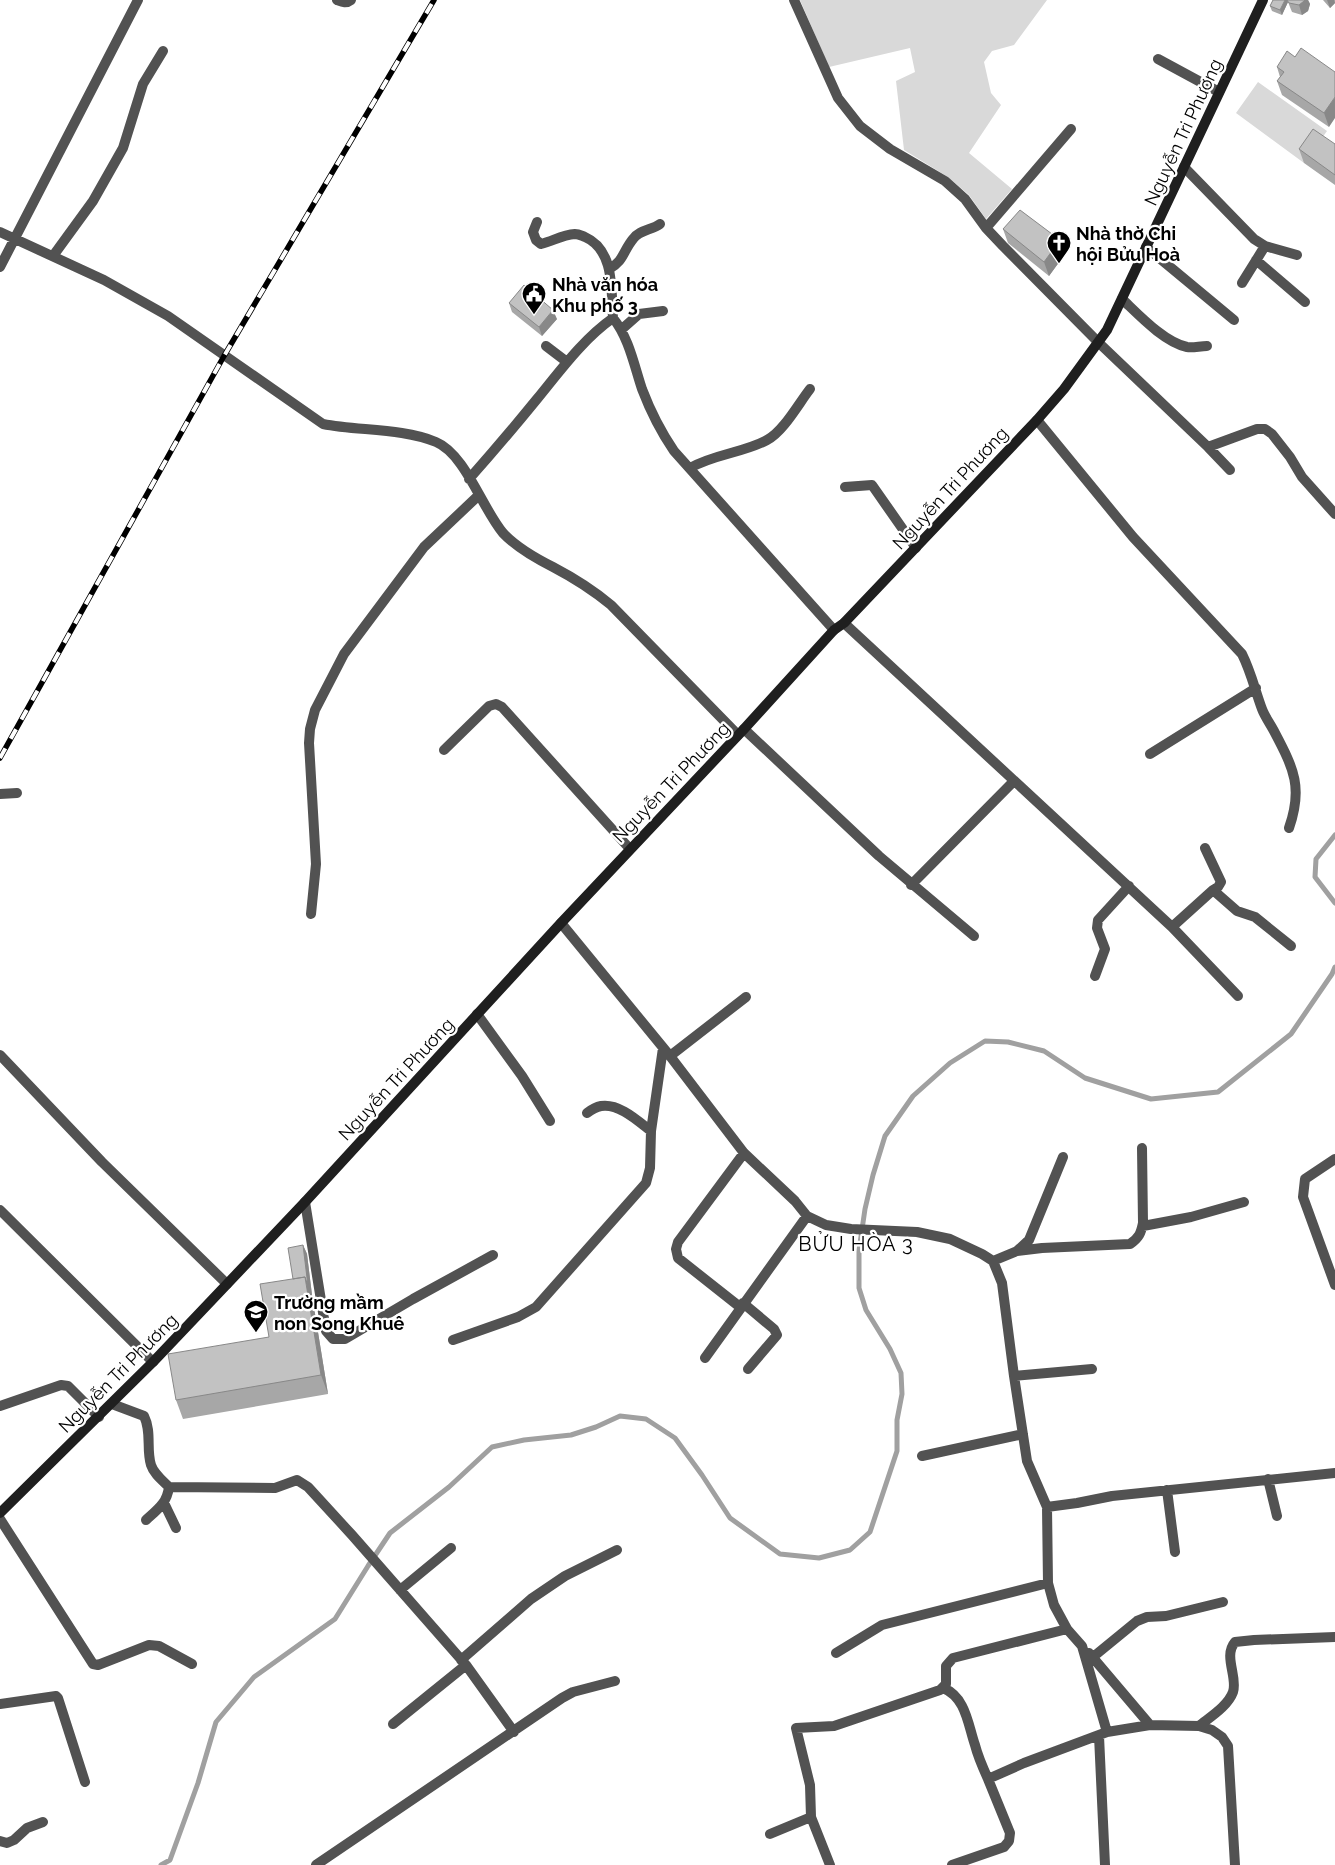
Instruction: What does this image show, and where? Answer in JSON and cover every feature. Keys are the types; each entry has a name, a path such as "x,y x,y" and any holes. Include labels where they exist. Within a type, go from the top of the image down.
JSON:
{"main road":[{"name":"Nguyễn Tri Phương","path":"0,1514 112,1404 305,1202 834,630 844,623 916,548 1064,389 1107,330 1263,0"}],"street":[{"path":"0,267 138,0"},
{"path":"337,0 348,2 350,0"},
{"path":"794,0 838,98 860,126 890,149 945,181 965,199 986,228 1098,343 1230,470"},
{"path":"52,256 93,201 123,148 143,84 163,51"},
{"path":"1158,58 1219,92"},
{"path":"986,228 1070,129"},
{"path":"1184,167 1254,239 1265,246 1297,255"},
{"path":"537,222 533,232 536,240 541,244 562,236 577,234 593,240 602,251 609,270 613,318 622,329 643,392 665,437 690,468 834,630"},
{"path":"609,270 620,261 633,238 660,224"},
{"path":"0,232 104,280 168,316 323,424 399,434 437,442 456,457 479,494 488,513 510,540 537,560 592,590 611,605 741,732 911,885 974,936"},
{"path":"1242,283 1265,246"},
{"path":"1146,247 1234,320"},
{"path":"1256,260 1305,302"},
{"path":"1122,299 1159,332 1175,342 1188,347 1207,346"},
{"path":"622,329 639,314 663,311"},
{"path":"469,479 567,362 599,328 613,318"},
{"path":"546,346 567,362"},
{"path":"690,468 700,462 769,440 777,433 810,389"},
{"path":"1037,420 1133,537 1242,654 1249,668 1263,710 1295,779 1296,809 1289,828"},
{"path":"1208,447 1257,428 1265,428 1290,456 1302,477 1335,514"},
{"path":"845,487 872,485 916,548"},
{"path":"310,914 316,864 309,743 310,729 315,710 344,654 384,599 424,547 479,494"},
{"path":"844,623 1129,886 1172,927 1238,996"},
{"path":"1150,754 1256,688"},
{"path":"444,750 489,706 496,704 502,707 630,849"},
{"path":"911,885 1014,781"},
{"path":"0,794 17,793"},
{"path":"1172,927 1218,887 1221,882 1206,848"},
{"path":"1094,976 1104,953 1104,944 1097,928 1098,920 1129,886"},
{"path":"1213,890 1237,911 1255,917 1291,946"},
{"path":"561,923 667,1052 744,1152 795,1201 807,1216 826,1225 851,1229 917,1232 950,1239 982,1254 992,1261 1002,1283 1027,1460 1047,1507 1048,1583 1054,1605 1067,1629 1150,1725"},
{"path":"453,1340 518,1317 536,1307 646,1182 650,1168 651,1131 667,1052 746,997"},
{"path":"477,1014 522,1076 550,1121"},
{"path":"0,1056 102,1162 227,1284"},
{"path":"587,1113 599,1106 610,1106 626,1113 651,1131"},
{"path":"992,1261 1017,1251 1130,1244 1138,1239 1142,1226 1142,1148"},
{"path":"744,1152 678,1242 676,1248 678,1258 774,1329 777,1335 748,1369"},
{"path":"1017,1251 1029,1240 1062,1157"},
{"path":"1335,1159 1305,1179 1303,1197 1335,1285"},
{"path":"305,1202 326,1331 333,1340 346,1338 413,1298 493,1255"},
{"path":"1142,1226 1192,1216 1244,1202"},
{"path":"0,1210 153,1362"},
{"path":"705,1358 807,1216"},
{"path":"1014,1376 1092,1369"},
{"path":"0,1406 61,1385 68,1386 99,1417"},
{"path":"112,1404 144,1416 150,1440 149,1454 151,1466 156,1475 169,1487 275,1488 297,1480 308,1487 382,1568 464,1663 514,1732"},
{"path":"922,1456 1023,1434"},
{"path":"1047,1507 1112,1496 1335,1472"},
{"path":"1268,1479 1277,1516"},
{"path":"146,1520 164,1503 168,1496 169,1487"},
{"path":"1167,1490 1175,1552"},
{"path":"164,1503 176,1528"},
{"path":"0,1519 93,1664 98,1665 149,1645 159,1646 192,1664"},
{"path":"400,1590 451,1548"},
{"path":"393,1724 464,1663 531,1599 565,1576 617,1550"},
{"path":"836,1653 882,1625 1048,1583"},
{"path":"1093,1657 1137,1621 1147,1617 1166,1616 1223,1602"},
{"path":"830,1865 811,1818 810,1785 796,1728 843,1724 943,1688 946,1684 946,1666 953,1658 1067,1629"},
{"path":"1199,1726 1223,1706 1232,1693 1234,1683 1231,1655 1235,1642 1335,1637"},
{"path":"1082,1646 1103,1734 1105,1865"},
{"path":"316,1865 573,1692 615,1681"},
{"path":"943,1688 954,1694 960,1702 978,1758 1010,1833 1009,1840 1004,1847 952,1865"},
{"path":"0,1704 56,1696 85,1782"},
{"path":"988,1779 1024,1762 1103,1734 1150,1725 1199,1726 1212,1730 1222,1737 1228,1746 1234,1865"},
{"path":"770,1834 811,1818"},
{"path":"0,1841 7,1844 27,1828 43,1822"}],"shaded area":[{"path":"800,0 1047,0 1014,45 992,51 984,62 991,93 1001,105 969,153 1012,189 986,219 969,195 948,177 904,150 896,81 915,72 910,48 829,67"},
{"path":"1258,82 1327,131 1304,163 1236,113"}],"building":[{"path":"1273,0 1285,0 1280,10 1270,6"},
{"path":"1287,0 1305,0 1299,5 1289,3"},
{"path":"1301,48 1335,72 1335,97 1324,113 1277,81 1284,72 1277,67 1287,51 1295,57"},
{"path":"1313,129 1335,144 1335,175 1299,149"},
{"path":"1020,210 1060,240 1044,262 1003,229"},
{"path":"524,285 553,310 539,327 509,303"},
{"path":"303,1245 308,1286 305,1277 293,1279 288,1248"},
{"path":"305,1277 321,1375 176,1400 168,1354 269,1337 260,1284"}],"waterway":[{"path":"1335,835 1316,859 1315,877 1335,903"},
{"path":"161,1865 170,1860 198,1783 216,1722 254,1677 335,1619 390,1533 449,1487 492,1447 524,1440 571,1435 596,1427 620,1416 646,1419 675,1438 730,1518 780,1554 819,1558 850,1550 870,1532 897,1451 897,1420 902,1394 901,1373 890,1349 866,1310 859,1288 859,1250 865,1209 885,1136 913,1096 950,1063 985,1041 1008,1042 1044,1051 1085,1078 1151,1099 1218,1092 1291,1034 1335,967"}],"railway":[{"path":"0,758 224,356 434,0"}],"place":[{"name":"Nhà thờ Chi hội Bửu Hoà","path":"1059,264"},
{"name":"Nhà văn hóa Khu phố 3","path":"534,315"},
{"name":"Trường mầm non Song Khuê","path":"256,1333"}],"district":[{"name":"BỬU HÒA 3","path":"856,1244"}]}
